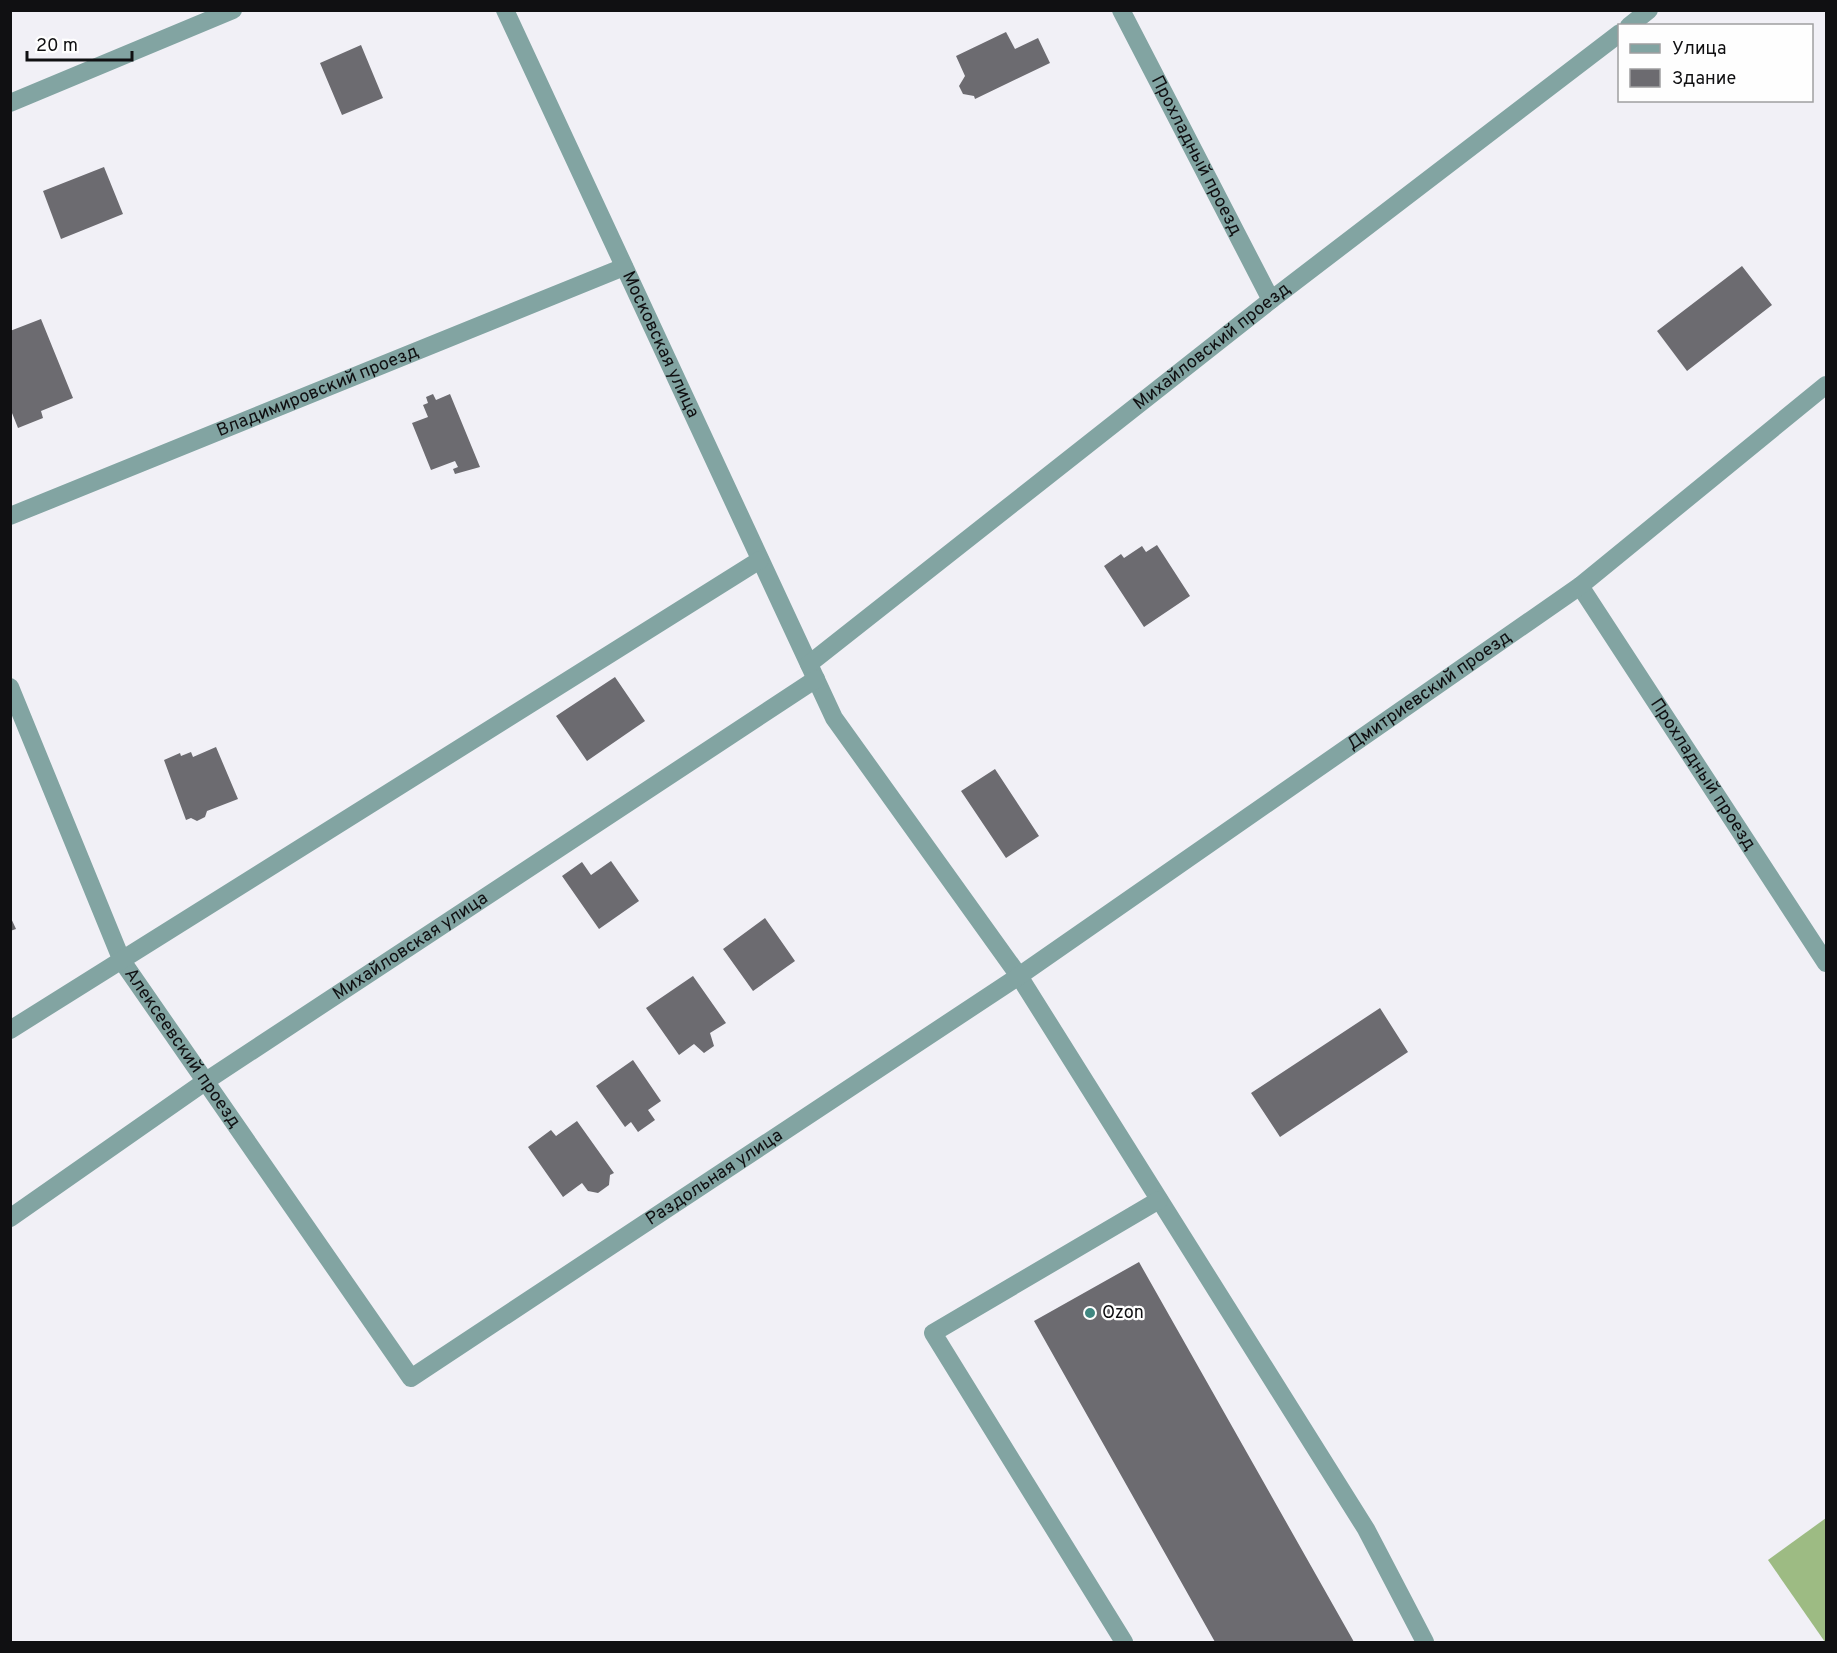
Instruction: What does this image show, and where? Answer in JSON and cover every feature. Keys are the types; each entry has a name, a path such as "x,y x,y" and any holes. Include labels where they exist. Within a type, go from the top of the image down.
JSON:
{"street":[{"path":"10,103 233,10"},
{"name":"Московская улица","path":"505,10 834,718 1019,976 1366,1529 1425,1642"},
{"name":"Прохладный проезд","path":"1121,10 1271,300"},
{"path":"1632,24 1649,10"},
{"name":"Михайловский проезд","path":"812,671 1271,300 1618,35"},
{"name":"Владимировский проезд","path":"10,516 624,267"},
{"name":"Дмитриевский проезд","path":"1019,976 1580,586 1827,385"},
{"path":"10,1030 760,560"},
{"name":"Прохладный проезд","path":"1580,586 1827,963"},
{"name":"Михайловская улица","path":"10,1218 206,1081 812,671"},
{"name":"Алексеевский проезд","path":"10,687 122,961 411,1378"},
{"name":"Раздольная улица","path":"411,1378 1019,976"},
{"path":"1124,1642 933,1333 1159,1200"}],"green space":[{"path":"1826,1518 1826,1642 1825,1642 1768,1560"}],"building":[{"path":"1006,32 1015,49 1038,38 1050,63 975,99 974,96 963,94 959,86 965,76 956,56"},
{"path":"361,45 383,98 342,115 320,63"},
{"path":"104,167 123,214 61,239 43,191"},
{"path":"1742,266 1772,305 1687,371 1657,331"},
{"path":"41,319 73,398 41,411 43,418 18,428 10,408 10,331"},
{"path":"433,394 436,400 450,394 480,467 455,474 453,469 458,467 455,461 431,470 412,423 428,417 423,405 428,403 426,397"},
{"path":"1157,545 1190,596 1144,627 1104,566 1121,554 1124,558 1142,546 1146,552"},
{"path":"615,677 645,721 587,761 556,716"},
{"path":"216,747 238,799 207,811 205,817 197,821 191,818 186,820 164,760 180,753 181,756 191,752 193,757"},
{"path":"995,769 1039,836 1006,858 961,791"},
{"path":"611,861 639,901 599,929 562,876 582,862 591,875"},
{"path":"10,916 16,929 10,931"},
{"path":"765,918 795,961 753,991 723,949"},
{"path":"693,976 726,1023 710,1033 714,1046 704,1053 694,1044 679,1055 646,1008"},
{"path":"1380,1008 1408,1052 1280,1137 1251,1093"},
{"path":"633,1060 661,1101 648,1110 655,1120 638,1132 631,1122 625,1127 596,1086"},
{"path":"577,1121 614,1173 610,1175 609,1185 598,1193 588,1191 582,1183 563,1197 528,1147 551,1130 556,1136"},
{"path":"1139,1262 1354,1642 1215,1642 1034,1321"}],"place":[{"name":"Ozon","path":"1090,1313"}]}
